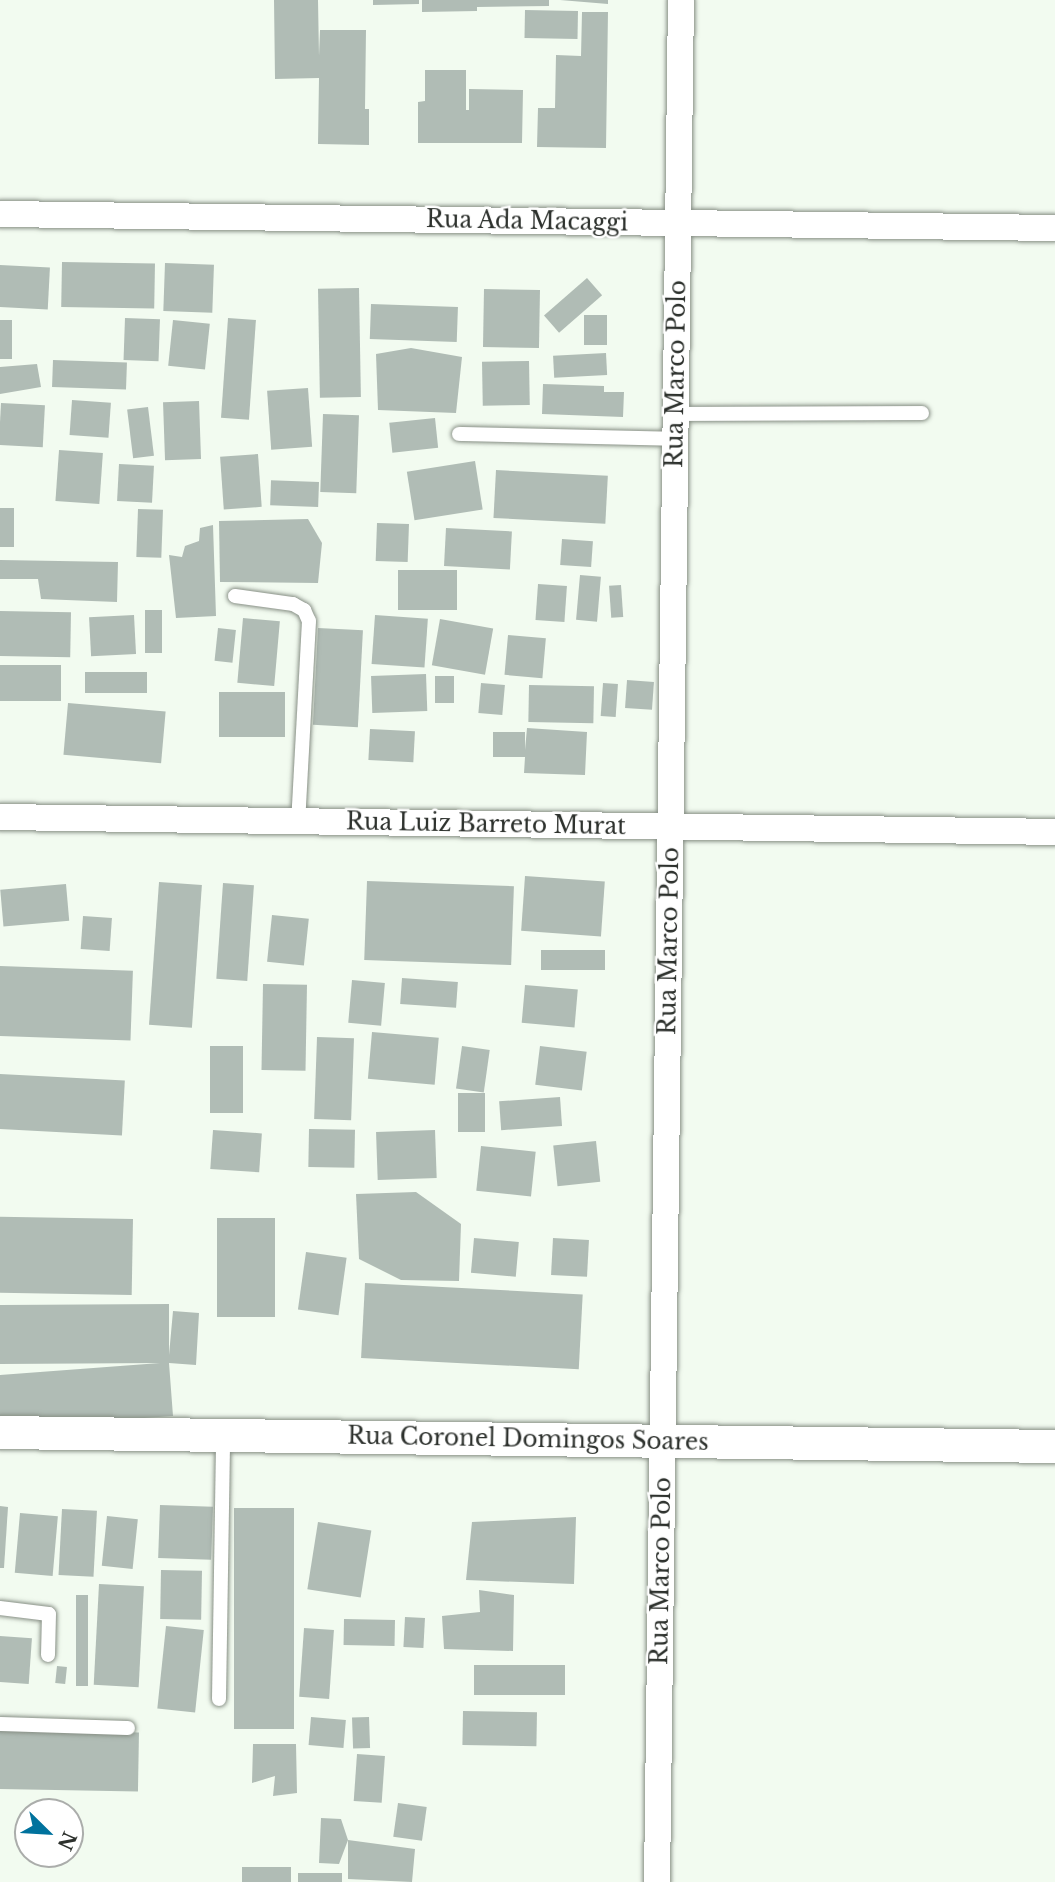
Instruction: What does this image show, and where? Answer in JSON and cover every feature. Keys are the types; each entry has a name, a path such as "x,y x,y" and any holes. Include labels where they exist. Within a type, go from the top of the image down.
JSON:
{"street":[{"name":"Rua Marco Polo","path":"657,1882 681,0"},
{"name":"Rua Ada Macaggi","path":"0,214 1055,228"},
{"name":"Rua Luiz Barreto Murat","path":"0,817 1055,832"},
{"name":"Rua Coronel Domingos Soares","path":"0,1432 1055,1446"}],"lane":[{"path":"458,434 922,414"},
{"path":"234,596 293,604 304,610 309,621 298,821"},
{"path":"219,1699 223,1435"},
{"path":"0,1608 50,1614 48,1655"},
{"path":"0,1724 128,1728"}],"building":[{"path":"274,0 318,0 319,56 320,30 366,30 365,109 369,109 369,145 318,144 319,78 275,79"},
{"path":"373,0 419,0 419,4 373,5"},
{"path":"422,0 549,0 549,6 477,7 477,11 422,12"},
{"path":"560,0 608,0 608,4"},
{"path":"525,10 578,11 578,39 525,38"},
{"path":"582,12 608,12 606,148 537,147 538,108 555,108 556,55 581,56"},
{"path":"425,70 466,70 466,110 469,110 469,89 523,90 522,143 418,143 418,102 425,101"},
{"path":"62,262 155,264 154,309 61,307"},
{"path":"165,263 214,265 212,313 163,311"},
{"path":"0,265 50,268 48,310 0,307"},
{"path":"587,278 602,295 559,333 544,315"},
{"path":"359,288 361,397 320,398 318,289"},
{"path":"484,289 540,290 539,348 483,347"},
{"path":"371,304 458,307 457,342 370,339"},
{"path":"584,315 607,315 607,345 584,345"},
{"path":"125,318 160,319 159,361 124,360"},
{"path":"228,318 256,320 249,420 221,418"},
{"path":"0,320 12,320 12,359 0,359"},
{"path":"173,320 210,324 205,370 168,366"},
{"path":"411,348 462,357 456,413 378,410 376,354"},
{"path":"606,353 607,375 554,378 553,356"},
{"path":"53,360 127,363 126,390 52,387"},
{"path":"529,361 530,405 483,406 482,362"},
{"path":"37,364 41,387 0,394 0,367"},
{"path":"543,384 604,386 604,392 624,392 623,417 542,414"},
{"path":"308,388 312,447 271,450 267,391"},
{"path":"72,400 111,403 108,438 70,435"},
{"path":"199,401 201,459 165,460 163,402"},
{"path":"1,403 45,405 43,447 0,445"},
{"path":"148,407 154,456 133,458 127,410"},
{"path":"323,414 359,415 356,493 320,492"},
{"path":"435,418 438,448 392,453 389,423"},
{"path":"59,450 103,453 99,504 55,501"},
{"path":"258,454 262,507 224,510 220,457"},
{"path":"475,461 483,509 415,520 407,472"},
{"path":"119,464 154,466 152,503 117,501"},
{"path":"496,470 608,476 605,524 493,518"},
{"path":"271,480 319,482 318,507 270,505"},
{"path":"0,508 14,508 14,547 0,547"},
{"path":"138,509 163,510 161,558 136,557"},
{"path":"308,519 322,543 318,583 220,582 219,521"},
{"path":"377,523 409,524 408,562 376,561"},
{"path":"213,525 216,616 176,618 169,555 182,557 185,546 199,541 200,528"},
{"path":"446,528 512,531 510,569 444,566"},
{"path":"562,539 593,541 591,567 560,565"},
{"path":"0,560 118,562 117,602 41,599 38,579 0,579"},
{"path":"398,570 457,570 457,610 398,610"},
{"path":"580,575 601,577 597,622 576,620"},
{"path":"538,584 567,586 564,622 535,620"},
{"path":"621,585 623,617 611,618 609,586"},
{"path":"145,610 162,610 162,653 145,653"},
{"path":"0,611 71,612 70,657 0,656"},
{"path":"134,615 136,654 91,656 89,617"},
{"path":"375,615 428,619 424,668 372,664"},
{"path":"243,618 280,621 274,686 237,683"},
{"path":"440,619 493,628 485,675 432,665"},
{"path":"218,628 236,630 232,663 215,661"},
{"path":"318,628 363,630 358,727 313,725"},
{"path":"508,635 546,638 542,678 505,675"},
{"path":"0,665 61,665 61,701 0,701"},
{"path":"85,672 147,672 147,693 85,693"},
{"path":"426,674 427,711 372,713 371,676"},
{"path":"435,676 454,676 454,703 435,703"},
{"path":"627,680 654,682 652,710 625,708"},
{"path":"481,683 505,685 502,715 478,713"},
{"path":"603,683 618,684 616,717 601,716"},
{"path":"529,685 594,686 593,723 528,722"},
{"path":"219,692 285,692 285,737 219,737"},
{"path":"68,703 166,712 161,763 63,755"},
{"path":"527,728 587,732 585,775 524,773 525,757 493,757 493,732 525,732 525,750"},
{"path":"370,729 415,731 413,762 368,760"},
{"path":"525,876 605,882 601,936 521,931"},
{"path":"367,881 514,886 511,965 364,960"},
{"path":"159,882 202,885 192,1028 149,1025"},
{"path":"223,883 254,885 247,981 216,979"},
{"path":"66,884 69,921 3,927 0,890"},
{"path":"272,915 309,919 304,966 267,962"},
{"path":"83,916 112,918 110,951 81,949"},
{"path":"541,950 605,950 605,970 541,970"},
{"path":"0,966 133,971 130,1041 0,1036"},
{"path":"402,978 458,982 456,1008 400,1004"},
{"path":"352,980 385,983 381,1026 348,1023"},
{"path":"263,984 307,985 305,1071 261,1070"},
{"path":"525,985 578,990 574,1027 522,1023"},
{"path":"372,1032 439,1038 435,1085 368,1079"},
{"path":"317,1037 354,1038 351,1120 314,1119"},
{"path":"210,1046 243,1046 243,1113 210,1113"},
{"path":"462,1046 490,1050 484,1092 456,1089"},
{"path":"540,1046 587,1052 582,1090 535,1085"},
{"path":"0,1074 125,1081 122,1135 0,1129"},
{"path":"458,1093 485,1093 485,1132 458,1132"},
{"path":"560,1097 562,1126 501,1130 499,1101"},
{"path":"309,1129 355,1130 354,1168 308,1167"},
{"path":"213,1130 262,1133 259,1172 210,1169"},
{"path":"435,1130 437,1178 378,1180 376,1132"},
{"path":"596,1141 600,1182 558,1186 553,1145"},
{"path":"481,1146 536,1152 531,1197 476,1191"},
{"path":"416,1192 461,1224 459,1281 401,1280 359,1259 356,1194"},
{"path":"0,1217 133,1219 132,1295 0,1293"},
{"path":"217,1218 275,1218 275,1317 217,1317"},
{"path":"474,1238 519,1242 516,1277 471,1273"},
{"path":"553,1238 589,1240 587,1277 551,1275"},
{"path":"306,1252 347,1258 339,1315 298,1309"},
{"path":"365,1283 583,1294 579,1369 361,1358"},
{"path":"169,1304 169,1355 173,1311 199,1313 196,1365 169,1363 173,1416 0,1428 0,1375 160,1363 0,1364 0,1305"},
{"path":"160,1505 213,1507 211,1560 158,1558"},
{"path":"0,1506 8,1507 4,1568 0,1568"},
{"path":"234,1508 294,1508 294,1729 234,1729"},
{"path":"62,1509 97,1511 93,1577 59,1575"},
{"path":"20,1513 58,1516 53,1576 15,1573"},
{"path":"107,1516 138,1519 133,1569 102,1566"},
{"path":"576,1517 574,1584 466,1580 472,1522"},
{"path":"318,1522 371,1530 361,1598 307,1589"},
{"path":"161,1570 202,1571 201,1620 160,1619"},
{"path":"99,1584 144,1586 139,1687 94,1685"},
{"path":"479,1590 514,1595 513,1651 444,1649 442,1616 480,1612"},
{"path":"76,1595 88,1595 88,1686 76,1686"},
{"path":"405,1617 425,1618 423,1648 403,1647"},
{"path":"344,1619 395,1620 395,1646 344,1645"},
{"path":"166,1626 204,1630 195,1713 157,1709"},
{"path":"304,1628 334,1630 329,1699 299,1697"},
{"path":"0,1636 32,1638 29,1684 0,1682"},
{"path":"474,1665 565,1665 565,1695 474,1695"},
{"path":"57,1666 67,1667 65,1684 55,1683"},
{"path":"463,1711 537,1712 536,1746 462,1745"},
{"path":"311,1717 346,1720 343,1748 309,1745"},
{"path":"369,1717 370,1748 353,1749 352,1718"},
{"path":"0,1730 139,1732 138,1791 0,1789"},
{"path":"253,1744 296,1744 297,1793 273,1796 275,1776 252,1783"},
{"path":"357,1754 385,1756 382,1803 354,1801"},
{"path":"398,1803 427,1807 422,1841 393,1837"},
{"path":"321,1818 341,1819 348,1840 339,1864 319,1863"},
{"path":"348,1840 415,1849 412,1882 348,1879"},
{"path":"242,1867 291,1867 291,1882 242,1882"},
{"path":"298,1873 342,1873 342,1882 298,1882"}]}
